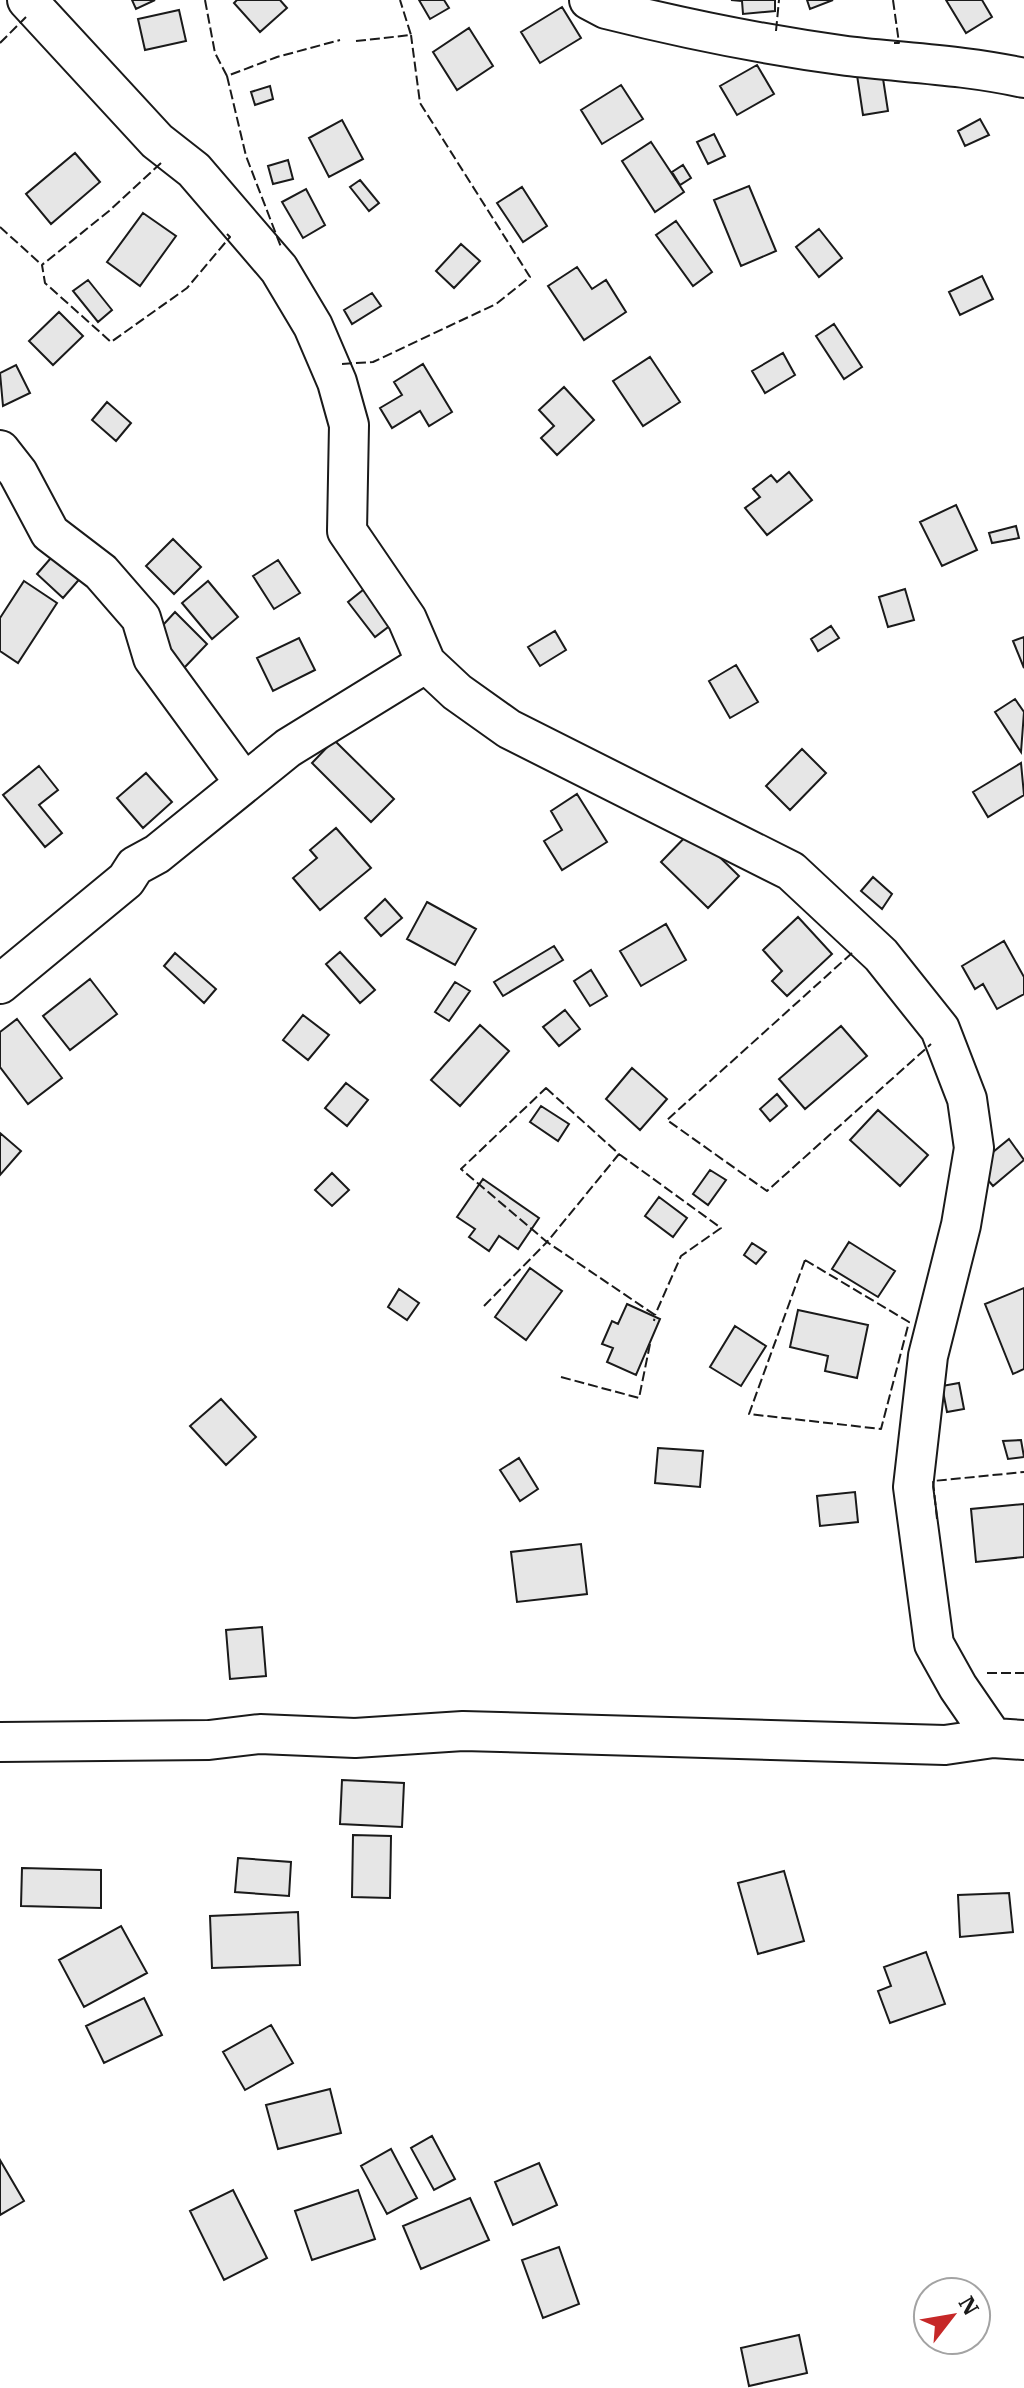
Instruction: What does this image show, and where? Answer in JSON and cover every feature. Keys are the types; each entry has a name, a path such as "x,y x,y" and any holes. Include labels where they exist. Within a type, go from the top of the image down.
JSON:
{"street":[{"path":"27,0 157,141 194,170 279,269 313,326 337,382 349,425 347,531 407,619 426,663 457,692 509,729 791,871 881,955 940,1029 967,1099 974,1148 961,1225 928,1356 913,1487 934,1644 958,1687 1008,1739"},
{"path":"589,0 606,9 724,38 850,56 978,68 1024,78"},
{"path":"0,450 18,473 50,533 101,572 141,618 153,658 243,781"},
{"path":"0,984 126,880 135,866 157,854 243,781 288,748 426,663"},
{"path":"0,1742 209,1740 260,1734 355,1738 463,1731 945,1745 1008,1739"}],"building":[{"path":"132,0 155,0 136,9"},
{"path":"237,0 280,0 287,8 260,32 234,3"},
{"path":"419,0 444,0 449,8 430,19"},
{"path":"731,0 775,0 775,11 743,14 742,1"},
{"path":"807,0 833,0 810,9"},
{"path":"946,0 982,0 992,17 966,33"},
{"path":"562,7 581,38 540,63 521,32"},
{"path":"179,10 186,41 145,50 138,19"},
{"path":"469,28 493,66 457,90 433,52"},
{"path":"757,65 774,94 737,115 720,86"},
{"path":"882,72 888,111 863,115 857,75"},
{"path":"621,85 643,119 602,144 581,110"},
{"path":"270,86 273,99 255,105 251,92"},
{"path":"980,119 989,135 965,146 958,131"},
{"path":"342,120 363,159 329,177 309,138"},
{"path":"714,134 725,156 708,164 697,142"},
{"path":"651,142 684,192 655,212 622,161"},
{"path":"75,153 100,182 51,224 26,194"},
{"path":"288,160 293,179 273,184 268,166"},
{"path":"683,165 691,178 680,185 672,172"},
{"path":"360,180 379,203 369,211 350,187"},
{"path":"749,186 776,251 741,266 714,200"},
{"path":"522,187 547,226 523,242 497,203"},
{"path":"306,189 325,225 303,238 282,202"},
{"path":"143,213 176,236 140,286 107,262"},
{"path":"676,221 712,272 693,286 656,235"},
{"path":"819,229 842,258 819,277 796,247"},
{"path":"461,244 480,261 454,288 436,271"},
{"path":"577,267 592,289 606,280 626,312 584,340 548,286"},
{"path":"982,276 993,299 960,315 949,292"},
{"path":"88,280 112,310 98,322 73,291"},
{"path":"372,293 381,306 352,324 344,310"},
{"path":"59,312 83,336 53,365 29,341"},
{"path":"834,324 862,367 844,379 816,336"},
{"path":"783,353 795,375 765,393 752,371"},
{"path":"650,357 680,402 643,426 613,381"},
{"path":"423,364 452,412 429,426 420,411 392,428 380,408 402,395 394,382"},
{"path":"16,365 30,393 3,406 0,373"},
{"path":"564,387 594,420 557,455 541,438 554,426 539,410"},
{"path":"107,402 131,423 116,441 92,420"},
{"path":"789,472 812,500 767,535 745,508 760,497 753,489 771,475 777,482"},
{"path":"956,505 977,550 942,566 920,522"},
{"path":"1016,526 1019,538 992,543 989,533"},
{"path":"173,539 201,567 174,594 146,566"},
{"path":"57,551 83,575 63,598 37,574"},
{"path":"278,560 300,593 274,609 253,576"},
{"path":"24,581 57,603 18,663 0,651 0,618"},
{"path":"208,581 238,617 212,639 182,603"},
{"path":"368,586 396,621 375,637 348,602"},
{"path":"905,589 914,620 888,627 879,597"},
{"path":"175,612 207,644 184,668 152,637"},
{"path":"831,626 839,638 818,651 811,639"},
{"path":"555,631 566,650 540,666 528,647"},
{"path":"1024,637 1024,668 1013,641"},
{"path":"299,638 315,670 273,691 257,658"},
{"path":"736,665 758,702 730,718 709,681"},
{"path":"1015,699 1024,712 1021,752 995,712"},
{"path":"334,740 394,799 371,822 312,763"},
{"path":"802,749 826,773 790,810 766,786"},
{"path":"1021,763 1024,795 988,817 973,792"},
{"path":"39,766 58,790 39,805 62,833 45,847 3,795"},
{"path":"146,773 172,802 143,828 117,798"},
{"path":"577,794 607,842 562,870 544,841 562,830 551,811"},
{"path":"336,828 371,868 320,910 293,878 317,858 310,850"},
{"path":"692,830 739,876 708,908 661,862"},
{"path":"873,877 892,894 882,909 861,891"},
{"path":"385,899 402,918 381,936 365,918"},
{"path":"427,902 476,929 455,965 407,939"},
{"path":"798,917 832,954 787,996 772,981 782,971 763,950"},
{"path":"666,924 686,960 641,986 620,951"},
{"path":"1004,941 1024,977 1024,994 997,1009 983,984 975,989 962,966"},
{"path":"554,946 563,960 503,996 494,982"},
{"path":"340,952 375,990 360,1003 326,964"},
{"path":"175,953 216,989 204,1003 164,966"},
{"path":"591,970 607,996 590,1006 574,981"},
{"path":"90,979 117,1014 70,1050 43,1016"},
{"path":"455,982 470,991 449,1021 435,1012"},
{"path":"565,1010 580,1029 559,1046 543,1027"},
{"path":"303,1015 329,1035 308,1060 283,1040"},
{"path":"17,1019 62,1078 28,1104 0,1067 0,1032"},
{"path":"480,1025 509,1051 460,1106 431,1080"},
{"path":"841,1026 867,1056 805,1109 779,1079"},
{"path":"632,1068 667,1099 640,1130 606,1099"},
{"path":"346,1083 368,1100 347,1126 325,1108"},
{"path":"777,1094 787,1106 770,1121 760,1109"},
{"path":"541,1106 569,1124 558,1141 530,1122"},
{"path":"878,1110 928,1155 900,1186 850,1140"},
{"path":"0,1133 21,1151 0,1175"},
{"path":"1009,1139 1024,1160 993,1186 976,1166"},
{"path":"710,1170 726,1180 708,1205 693,1194"},
{"path":"332,1173 349,1190 332,1206 315,1190"},
{"path":"483,1179 539,1218 518,1249 499,1236 489,1251 469,1237 475,1229 457,1217"},
{"path":"659,1197 687,1218 673,1237 645,1216"},
{"path":"849,1242 895,1271 878,1297 832,1269"},
{"path":"752,1243 766,1252 756,1264 744,1255"},
{"path":"530,1268 562,1291 526,1340 495,1317"},
{"path":"1024,1288 1024,1369 1013,1374 985,1304"},
{"path":"399,1289 419,1303 407,1320 388,1307"},
{"path":"627,1304 660,1319 636,1375 607,1362 613,1348 602,1344 612,1321 618,1324"},
{"path":"798,1310 868,1325 857,1378 825,1371 828,1356 790,1347"},
{"path":"735,1326 766,1346 741,1386 710,1367"},
{"path":"959,1383 964,1409 947,1412 942,1386"},
{"path":"221,1399 256,1437 226,1465 190,1426"},
{"path":"1021,1440 1024,1457 1008,1459 1003,1441"},
{"path":"658,1448 703,1451 700,1487 655,1483"},
{"path":"519,1458 538,1489 520,1501 500,1470"},
{"path":"855,1492 858,1522 820,1526 817,1496"},
{"path":"1024,1504 1024,1557 976,1562 971,1509"},
{"path":"581,1544 587,1594 517,1602 511,1552"},
{"path":"262,1627 266,1676 230,1679 226,1630"},
{"path":"342,1780 404,1783 402,1827 340,1824"},
{"path":"353,1835 391,1836 390,1898 352,1897"},
{"path":"238,1858 291,1862 289,1896 235,1892"},
{"path":"22,1868 101,1870 101,1908 21,1906"},
{"path":"784,1871 804,1941 758,1954 738,1883"},
{"path":"1009,1893 1013,1932 960,1937 958,1895"},
{"path":"298,1912 300,1965 212,1968 210,1916"},
{"path":"121,1926 147,1973 84,2007 59,1960"},
{"path":"926,1952 945,2004 890,2023 878,1991 891,1986 884,1967"},
{"path":"144,1998 162,2035 104,2063 86,2026"},
{"path":"271,2025 293,2063 245,2090 223,2052"},
{"path":"330,2089 341,2133 278,2149 266,2105"},
{"path":"432,2136 455,2179 434,2190 411,2148"},
{"path":"391,2149 417,2198 387,2214 361,2166"},
{"path":"0,2160 24,2201 0,2215"},
{"path":"539,2163 557,2205 513,2225 495,2182"},
{"path":"233,2190 267,2258 224,2280 190,2211"},
{"path":"358,2190 375,2239 312,2260 295,2211"},
{"path":"470,2198 489,2240 421,2269 403,2226"},
{"path":"559,2247 579,2304 543,2318 522,2260"},
{"path":"799,2335 807,2373 749,2386 741,2348"}],"fence":[{"path":"205,0 215,53 227,76 277,57 340,40"},
{"path":"356,41 411,35 400,0"},
{"path":"776,31 779,0"},
{"path":"893,0 899,43 894,43"},
{"path":"0,43 26,17"},
{"path":"342,364 373,362 496,304 530,277 420,103 411,35"},
{"path":"227,76 246,156 281,247"},
{"path":"161,163 109,211 42,265 45,283 111,342 187,288 230,237 227,234"},
{"path":"0,227 42,265 44,263"},
{"path":"852,953 667,1120 767,1191 931,1044"},
{"path":"546,1088 619,1154 547,1242 461,1169 546,1088"},
{"path":"619,1154 721,1228 681,1256 655,1315"},
{"path":"484,1306 547,1242 655,1315 654,1321"},
{"path":"805,1260 909,1322 881,1429 749,1414 805,1260"},
{"path":"561,1377 639,1398 650,1344"},
{"path":"937,1519 933,1481 1024,1472"},
{"path":"987,1673 1024,1673"}]}
